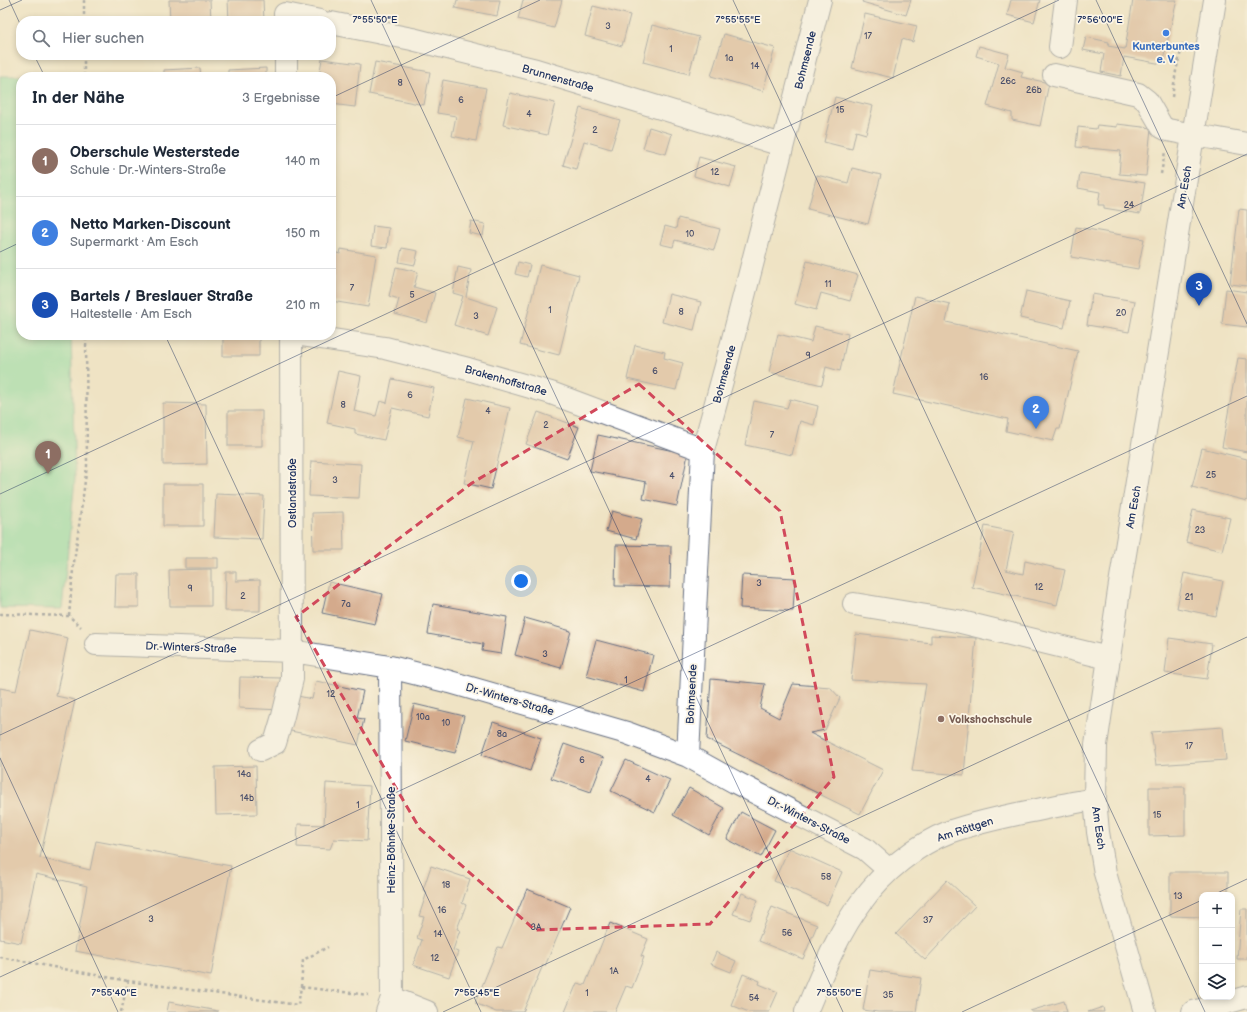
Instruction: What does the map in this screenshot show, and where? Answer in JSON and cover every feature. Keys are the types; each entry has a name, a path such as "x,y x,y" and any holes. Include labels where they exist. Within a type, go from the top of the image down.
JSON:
{"street":[{"name":"Bohmsende","path":"688,756 703,450 820,0"},
{"path":"1060,47 1066,0"},
{"name":"Am Esch","path":"1144,1012 1105,873 1098,832 1095,799 1096,745 1108,658 1215,0"},
{"path":"285,12 301,16"},
{"name":"Brunnenstraße","path":"336,24 412,39 536,70 782,144"},
{"path":"286,60 286,72"},
{"path":"1054,75 1138,94 1147,101 1162,127 1168,130 1192,136 1247,144"},
{"name":"Ostlandstraße","path":"262,750 275,743 292,679 291,340"},
{"name":"Brakenhoffstraße","path":"334,340 385,348 468,369 551,393 703,450"},
{"path":"854,604 957,621 1108,658"},
{"name":"Dr.-Winters-Straße","path":"96,644 292,651 390,667 450,682 627,733 688,756 865,849 889,870"},
{"name":"Heinz-Böhnke-Straße","path":"390,667 390,1005"},
{"name":"Am Röttgen","path":"806,1012 834,948 861,901 876,883 902,859 948,832 987,821 1074,802 1095,799"},
{"path":"1193,1012 1247,997"},
{"path":"390,1005 427,1012"}],"path":[{"path":"84,0 84,16"},
{"path":"84,60 84,72"},
{"path":"69,616 87,466 86,340"},
{"path":"0,614 69,616 96,644"},
{"path":"0,957 128,981 298,1005 303,960 328,947"},
{"path":"121,1012 128,981"},
{"path":"301,987 390,1005"}],"highlighted area":[{"path":"639,384 780,511 834,777 710,924 535,930 420,829 296,617 472,483"}],"green space":[{"path":"0,76 16,76 16,340 71,340 75,479 62,609 0,608"}],"building":[{"path":"169,0 210,0 211,16 170,16"},
{"path":"228,0 263,0 264,16 229,16"},
{"path":"457,0 500,0 497,16 455,8"},
{"path":"523,0 562,0 554,28 518,19"},
{"path":"863,0 911,0 906,15 862,2"},
{"path":"1011,0 1040,0 1034,22 1007,15"},
{"path":"1133,0 1177,0 1162,64 1124,57 1121,76 1101,72 1104,54 1083,50 1086,37 1109,42 1108,46 1125,49"},
{"path":"593,6 630,15 622,46 585,36"},
{"path":"865,14 917,26 913,42 902,39 893,78 852,68"},
{"path":"652,25 699,37 689,74 643,62"},
{"path":"724,34 775,48 763,91 711,76"},
{"path":"979,46 1009,54 1005,67 1023,72 1021,77 1049,83 1040,126 1012,120 1012,113 987,106 999,63 976,56"},
{"path":"322,60 360,64 355,107 336,105 336,72 320,72"},
{"path":"375,62 430,72 424,105 369,94"},
{"path":"200,68 200,72 164,72 164,70"},
{"path":"266,68 266,72 228,72 228,70"},
{"path":"443,80 486,88 476,141 452,136 456,116 437,113"},
{"path":"510,93 555,103 547,135 503,125"},
{"path":"835,97 873,106 866,134 856,131 852,149 824,142"},
{"path":"580,108 620,120 611,149 584,141 576,169 563,165"},
{"path":"1117,124 1151,128 1146,176 1119,174 1121,151 1076,147 1078,127 1096,129 1097,125 1117,127"},
{"path":"649,127 672,134 666,154 643,148"},
{"path":"699,157 736,167 730,187 694,176"},
{"path":"852,168 881,175 868,224 808,209 817,175 848,183"},
{"path":"1080,173 1145,183 1140,214 1104,208 1104,205 1098,205 1100,192 1078,188"},
{"path":"1239,209 1247,210 1247,286 1230,284"},
{"path":"678,218 720,229 714,250 675,240 673,247 660,244 665,226 676,229"},
{"path":"471,221 485,224 483,236 469,233"},
{"path":"373,226 389,228 387,248 371,246"},
{"path":"1076,227 1144,239 1138,269 1071,257"},
{"path":"402,248 418,251 415,265 399,262"},
{"path":"341,249 376,255 368,307 336,302 336,253 340,254"},
{"path":"807,261 858,275 850,301 821,293 816,310 795,304"},
{"path":"518,262 530,265 527,277 515,274"},
{"path":"540,265 579,275 559,355 520,345"},
{"path":"396,267 418,272 414,287 435,293 427,323 395,314 399,299 389,296"},
{"path":"458,267 471,270 466,297 497,307 488,336 454,325 463,296 453,293"},
{"path":"1226,289 1247,292 1247,327 1222,324"},
{"path":"1026,291 1070,301 1064,328 1020,318"},
{"path":"669,294 701,302 694,330 662,322"},
{"path":"1092,294 1135,301 1129,332 1087,325"},
{"path":"915,296 950,304 946,322 1078,351 1060,429 1057,429 1053,441 1006,431 1008,419 893,394"},
{"path":"815,326 848,334 840,371 826,367 822,385 769,372 778,334 811,342"},
{"path":"223,340 259,340 259,356 223,356"},
{"path":"635,345 665,352 664,358 683,363 676,390 627,379"},
{"path":"1238,358 1247,359 1247,452 1222,447"},
{"path":"338,371 361,376 354,411 376,416 380,401 387,403 392,379 434,388 428,416 392,408 384,440 355,434 355,429 327,423"},
{"path":"467,398 510,408 491,489 464,483 474,441 458,437"},
{"path":"790,399 818,406 814,425 800,421 792,455 745,445 754,401 787,408"},
{"path":"163,403 206,404 207,464 163,465"},
{"path":"228,411 262,411 262,446 228,446"},
{"path":"538,412 579,427 567,459 526,444"},
{"path":"598,435 688,454 677,506 643,499 646,482 590,471"},
{"path":"1202,448 1247,459 1247,501 1192,487"},
{"path":"311,461 361,464 359,498 309,496"},
{"path":"163,484 203,484 203,526 163,526"},
{"path":"216,494 264,496 262,539 214,537"},
{"path":"1193,510 1230,518 1222,551 1186,542"},
{"path":"612,511 642,519 636,539 606,531"},
{"path":"343,512 344,550 313,550 312,513"},
{"path":"985,526 1014,532 1006,570 1023,574 1025,561 1065,570 1057,605 972,587"},
{"path":"616,545 671,546 670,587 615,586"},
{"path":"185,558 218,558 218,568 185,568"},
{"path":"211,569 211,606 170,606 169,570"},
{"path":"226,572 236,572 236,581 260,580 260,611 225,611"},
{"path":"1184,573 1223,581 1216,616 1177,608"},
{"path":"116,574 139,574 139,607 115,607"},
{"path":"742,575 795,578 793,611 740,608"},
{"path":"329,582 383,594 375,624 322,613"},
{"path":"433,604 507,617 501,654 482,651 483,644 428,634"},
{"path":"525,618 571,631 561,668 515,655"},
{"path":"30,630 68,638 56,696 75,700 40,858 90,870 96,841 231,866 211,976 75,951 87,886 36,874 21,943 0,939 0,688 16,691"},
{"path":"856,634 931,643 931,635 976,638 964,775 912,771 926,684 851,680"},
{"path":"1169,638 1212,644 1207,679 1165,673"},
{"path":"596,640 653,655 644,692 586,676"},
{"path":"240,677 281,678 281,710 239,708"},
{"path":"711,679 765,684 760,708 779,718 793,684 830,687 840,698 825,730 810,733 883,770 860,814 707,739"},
{"path":"316,681 363,691 357,718 364,719 358,745 286,730 293,695 312,699"},
{"path":"414,704 464,716 455,753 405,741"},
{"path":"493,722 541,738 530,771 482,755"},
{"path":"1223,727 1226,760 1156,765 1151,732"},
{"path":"564,744 604,758 591,792 551,778"},
{"path":"626,760 670,780 655,812 611,791"},
{"path":"256,766 257,814 216,815 215,767"},
{"path":"326,783 370,786 367,841 334,839 330,849 297,847 298,824 324,825"},
{"path":"1149,787 1185,787 1185,835 1149,836"},
{"path":"689,788 724,808 709,835 673,815"},
{"path":"741,812 775,830 761,857 727,839"},
{"path":"789,848 842,872 827,905 774,881"},
{"path":"431,866 470,879 462,903 466,905 457,929 460,930 453,950 458,952 449,977 413,965 422,940 417,938 424,917 419,916 427,892 423,890"},
{"path":"1170,872 1228,872 1228,892 1199,892 1199,917 1170,916"},
{"path":"947,880 975,906 925,960 896,934"},
{"path":"527,889 570,907 545,966 543,965 523,1012 496,1012 475,1003 498,947 502,948"},
{"path":"742,893 758,900 750,920 733,914"},
{"path":"772,907 817,925 803,959 758,941"},
{"path":"1241,909 1247,909 1247,959 1237,959"},
{"path":"610,923 648,939 641,956 644,957 632,988 626,986 615,1012 565,1012 577,983 585,985"},
{"path":"716,952 736,961 731,972 711,964"},
{"path":"870,970 921,978 916,1012 878,1012 863,1010"},
{"path":"743,974 760,981 759,984 778,992 769,1012 749,1012 731,1005"},
{"path":"1064,1001 1067,1012 1030,1011"},
{"path":"169,1002 218,1011 218,1012 167,1012"},
{"path":"1103,1007 1104,1012 1088,1012"}],"place":[{"name":"Kunterbuntes e. V.","path":"1166,33"},
{"name":"Bartels / Breslauer Straße","path":"1199,306"},
{"name":"Netto Marken-Discount","path":"1036,429"},
{"name":"Oberschule Westerstede","path":"48,474"},
{"name":"Volkshochschule","path":"941,719"}]}
